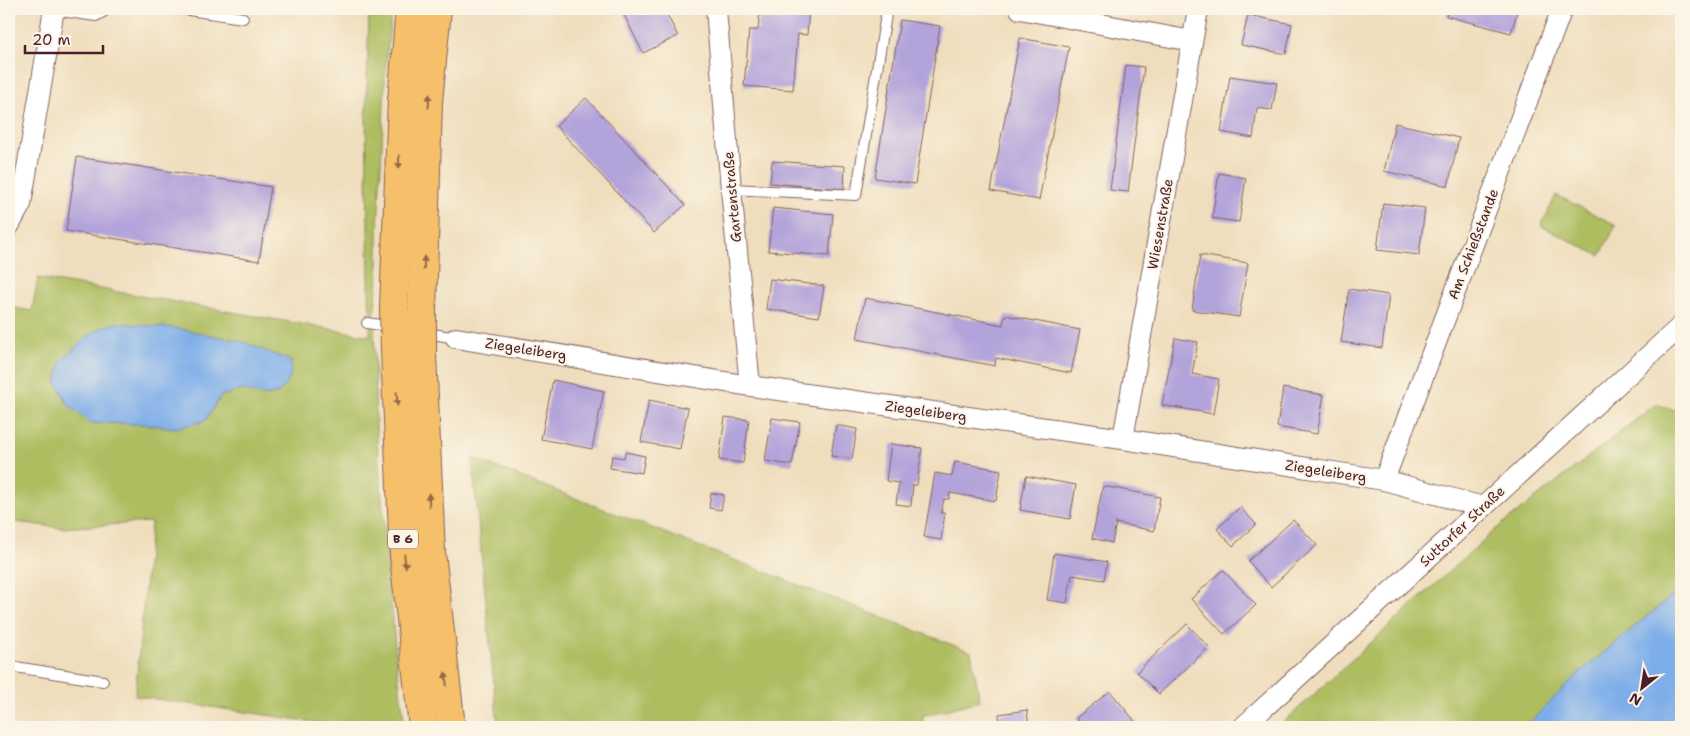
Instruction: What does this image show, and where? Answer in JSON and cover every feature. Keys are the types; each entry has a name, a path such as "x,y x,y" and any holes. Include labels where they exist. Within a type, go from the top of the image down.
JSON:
{"highway":[{"name":"B 6","path":"410,9 402,100 394,350 404,556 423,727"},
{"name":"B 6","path":"437,9 428,102 422,354 431,553 451,727"}],"street":[{"name":"Gartenstraße","path":"716,9 750,386"},
{"path":"1020,9 1192,41"},
{"name":"Wiesenstraße","path":"1123,439 1198,9"},
{"name":"Am Schießstande","path":"1384,480 1562,9"},
{"path":"9,226 21,204 54,10"},
{"name":"Suttorfer Straße","path":"1243,727 1681,326"},
{"name":"Ziegeleiberg","path":"456,338 750,386 1123,439 1384,480 1483,507"}],"lane":[{"path":"54,10 96,16 108,9"},
{"path":"182,9 243,18"},
{"path":"731,188 856,194 887,9"},
{"name":"Ziegeleiberg","path":"367,323 456,338"},
{"path":"9,666 103,682"}],"green space":[{"path":"369,9 392,9 386,62 378,228 378,275 374,318 376,428 396,658 405,727 348,727 135,696 151,522 61,528 9,521 9,307 32,311 38,278 370,336 366,121"},
{"path":"1556,195 1616,225 1600,256 1541,226"},
{"path":"1656,404 1681,412 1681,588 1577,675 1525,727 1278,727 1496,529"},
{"path":"472,458 971,652 980,701 922,716 925,727 498,727"}],"water":[{"path":"116,323 175,328 241,341 291,361 290,378 279,393 265,396 242,390 221,396 205,421 176,428 141,424 91,423 68,405 56,381 62,360 89,335 103,327"},
{"path":"1681,588 1681,727 1525,727 1577,675"}],"building":[{"path":"621,9 664,9 678,36 643,53"},
{"path":"760,9 809,9 807,35 798,34 793,90 744,86 749,30 758,30"},
{"path":"1448,9 1518,9 1511,33 1446,16"},
{"path":"1248,15 1292,24 1286,54 1241,45"},
{"path":"900,20 940,26 915,184 875,178"},
{"path":"1020,38 1069,47 1039,200 991,191"},
{"path":"1126,65 1144,67 1128,192 1110,190"},
{"path":"1230,76 1277,83 1272,110 1257,108 1253,138 1221,132"},
{"path":"586,98 685,205 654,233 556,126"},
{"path":"1395,123 1459,138 1448,186 1384,171"},
{"path":"77,157 271,187 259,261 66,231"},
{"path":"772,161 845,166 844,189 770,183"},
{"path":"1219,173 1246,178 1239,222 1212,218"},
{"path":"1383,203 1425,208 1419,255 1377,250"},
{"path":"773,208 833,214 829,256 768,251"},
{"path":"1200,255 1248,263 1239,317 1192,310"},
{"path":"770,279 824,286 819,317 766,309"},
{"path":"1349,289 1389,295 1382,348 1341,342"},
{"path":"865,298 1003,325 1005,315 1080,330 1071,373 996,358 995,366 857,339"},
{"path":"1175,338 1198,342 1192,374 1219,379 1213,414 1162,405"},
{"path":"553,380 604,391 592,449 541,439"},
{"path":"1283,388 1324,395 1317,434 1277,427"},
{"path":"649,400 688,408 680,449 641,442"},
{"path":"725,417 749,420 743,463 719,460"},
{"path":"772,418 800,422 792,465 765,461"},
{"path":"836,425 857,429 852,459 831,456"},
{"path":"891,444 922,448 917,485 913,485 911,506 896,504 899,483 886,481"},
{"path":"625,452 645,456 642,473 610,468 612,456 624,458"},
{"path":"955,462 1001,470 996,501 950,493 949,499 944,499 941,513 945,513 941,540 924,537 935,473 952,476"},
{"path":"1026,476 1076,485 1070,519 1020,510"},
{"path":"1103,486 1160,497 1154,531 1116,523 1112,543 1092,538"},
{"path":"711,493 724,495 721,510 709,508"},
{"path":"1240,507 1256,524 1233,546 1217,529"},
{"path":"1293,520 1317,545 1271,587 1248,561"},
{"path":"1054,553 1107,562 1104,580 1072,575 1067,603 1047,600"},
{"path":"1223,570 1256,605 1224,634 1191,599"},
{"path":"1187,624 1209,647 1159,694 1137,672"},
{"path":"1110,691 1138,727 1083,727 1076,718"},
{"path":"1027,710 1029,727 1000,727 999,714"}]}
